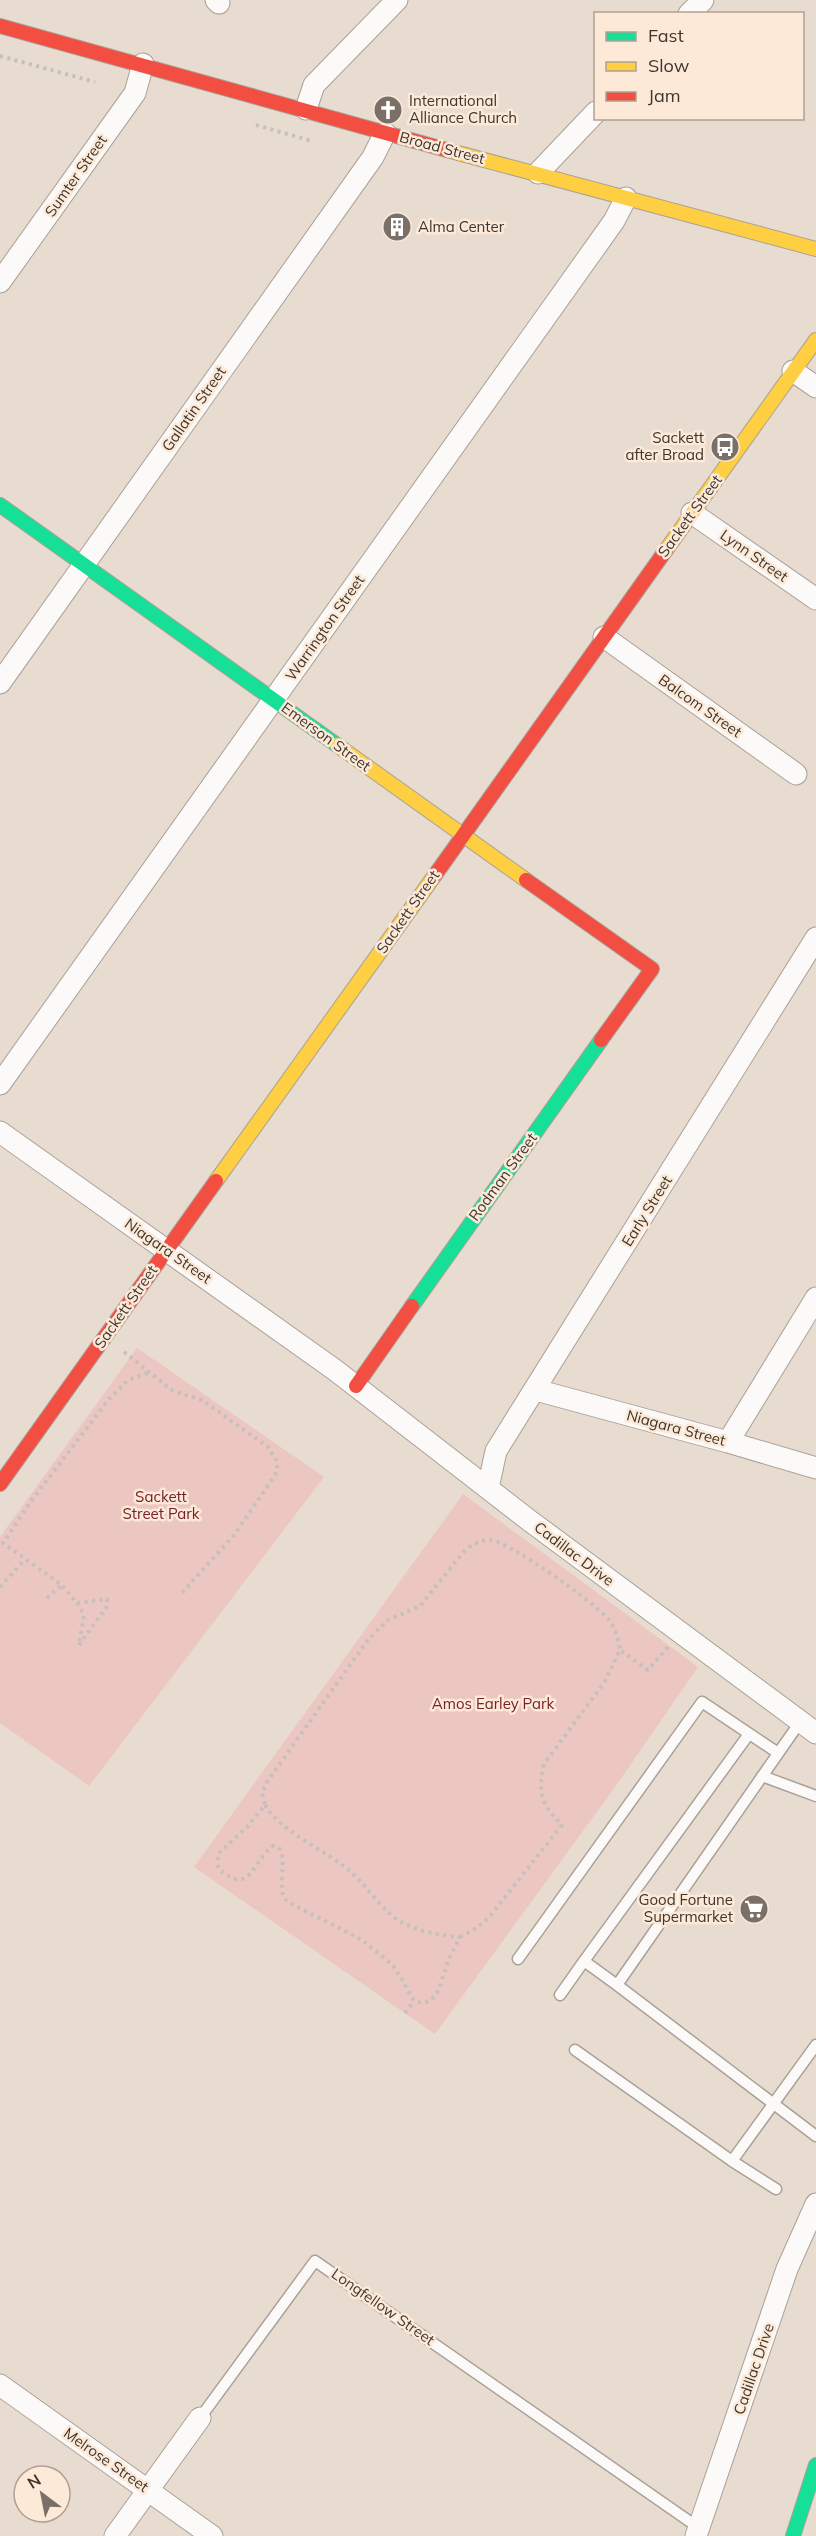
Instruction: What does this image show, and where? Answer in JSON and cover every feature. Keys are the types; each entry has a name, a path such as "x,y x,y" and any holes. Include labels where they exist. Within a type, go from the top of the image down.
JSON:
{"main road":[{"name":"Broad Street","path":"0,26 306,109 385,134 816,249"},
{"name":"Sackett Street","path":"0,1484 816,339"},
{"name":"Emerson Street","path":"0,505 652,969"},
{"name":"Rodman Street","path":"356,1386 465,1229 652,969"},
{"path":"793,2536 816,2465"}],"street":[{"path":"306,109 314,85 398,0"},
{"path":"690,12 703,0"},
{"name":"Sumter Street","path":"0,282 135,93 143,64"},
{"path":"537,173 594,114"},
{"name":"Gallatin Street","path":"0,683 374,157 385,134"},
{"name":"Warrington Street","path":"0,1084 614,221 626,198"},
{"path":"793,371 816,387"},
{"name":"Lynn Street","path":"692,513 816,599"},
{"name":"Balcom Street","path":"604,637 796,774"},
{"name":"Early Street","path":"488,1488 496,1451 816,938"},
{"name":"Niagara Street","path":"0,1132 335,1370"},
{"path":"728,1442 816,1298"},
{"name":"Cadillac Drive","path":"335,1370 530,1521 808,1727"},
{"name":"Niagara Street","path":"536,1390 816,1468"},
{"name":"Cadillac Drive","path":"698,2532 788,2269 816,2204"},
{"name":"Melrose Street","path":"0,2385 212,2536"},
{"name":"Longfellow Street","path":"115,2536 200,2418"}],"lane":[{"path":"518,1959 702,1702 778,1753"},
{"path":"617,1985 778,1753 808,1727"},
{"path":"560,1995 749,1734"},
{"path":"762,1776 816,1796"},
{"path":"584,1960 816,2136"},
{"path":"732,2161 816,2045"},
{"path":"575,2050 732,2161 776,2188"},
{"name":"Longfellow Street","path":"200,2418 315,2261 698,2532"}],"path":[{"path":"104,1338 152,1372 173,1391 202,1400 268,1448 277,1461 277,1472 235,1534 180,1595"},
{"path":"77,1603 107,1599 108,1605 79,1645 84,1615 77,1603 62,1585 1,1542 109,1399 128,1380 152,1372"},
{"path":"620,1650 604,1683 544,1764 541,1775 543,1803 562,1825 490,1916 477,1928 460,1937 447,1936 400,1922 353,1873 325,1851 287,1828 269,1812 265,1805 262,1793 267,1782 367,1641 388,1620 420,1606 466,1549 475,1543 485,1540 504,1542 602,1611 610,1621 620,1650 648,1670 669,1646"},
{"path":"0,1587 25,1559"},
{"path":"47,1598 62,1585"},
{"path":"265,1805 248,1826 218,1854 218,1868 233,1879 241,1879 254,1871 273,1846 280,1849 284,1865 282,1890 285,1899 291,1905 319,1916 362,1941 392,1965 414,2001 421,2003 437,1995 446,1966 460,1937"},
{"path":"405,2013 414,2001"}],"green space":[{"name":"Sackett Street Park","path":"137,1348 324,1477 89,1786 0,1723 0,1537"},
{"name":"Amos Earley Park","path":"463,1494 698,1667 615,1787 435,2034 194,1867"}],"traffic: fast":[{"path":"0,505 337,745"},
{"path":"412,1306 601,1040"},
{"path":"793,2536 816,2465"}],"traffic: slow":[{"path":"447,150 816,249"},
{"path":"666,550 816,340"},
{"path":"337,745 526,880"},
{"path":"216,1181 435,875"}],"traffic: jam":[{"path":"0,26 447,150"},
{"path":"435,875 666,550"},
{"path":"526,880 652,969 601,1040"},
{"path":"0,1484 216,1181"},
{"path":"356,1386 412,1306"}],"place":[{"name":"International Alliance Church","path":"388,110"},
{"name":"Alma Center","path":"397,227"},
{"name":"Sackett after Broad","path":"725,447"},
{"name":"Good Fortune Supermarket","path":"754,1909"}]}
